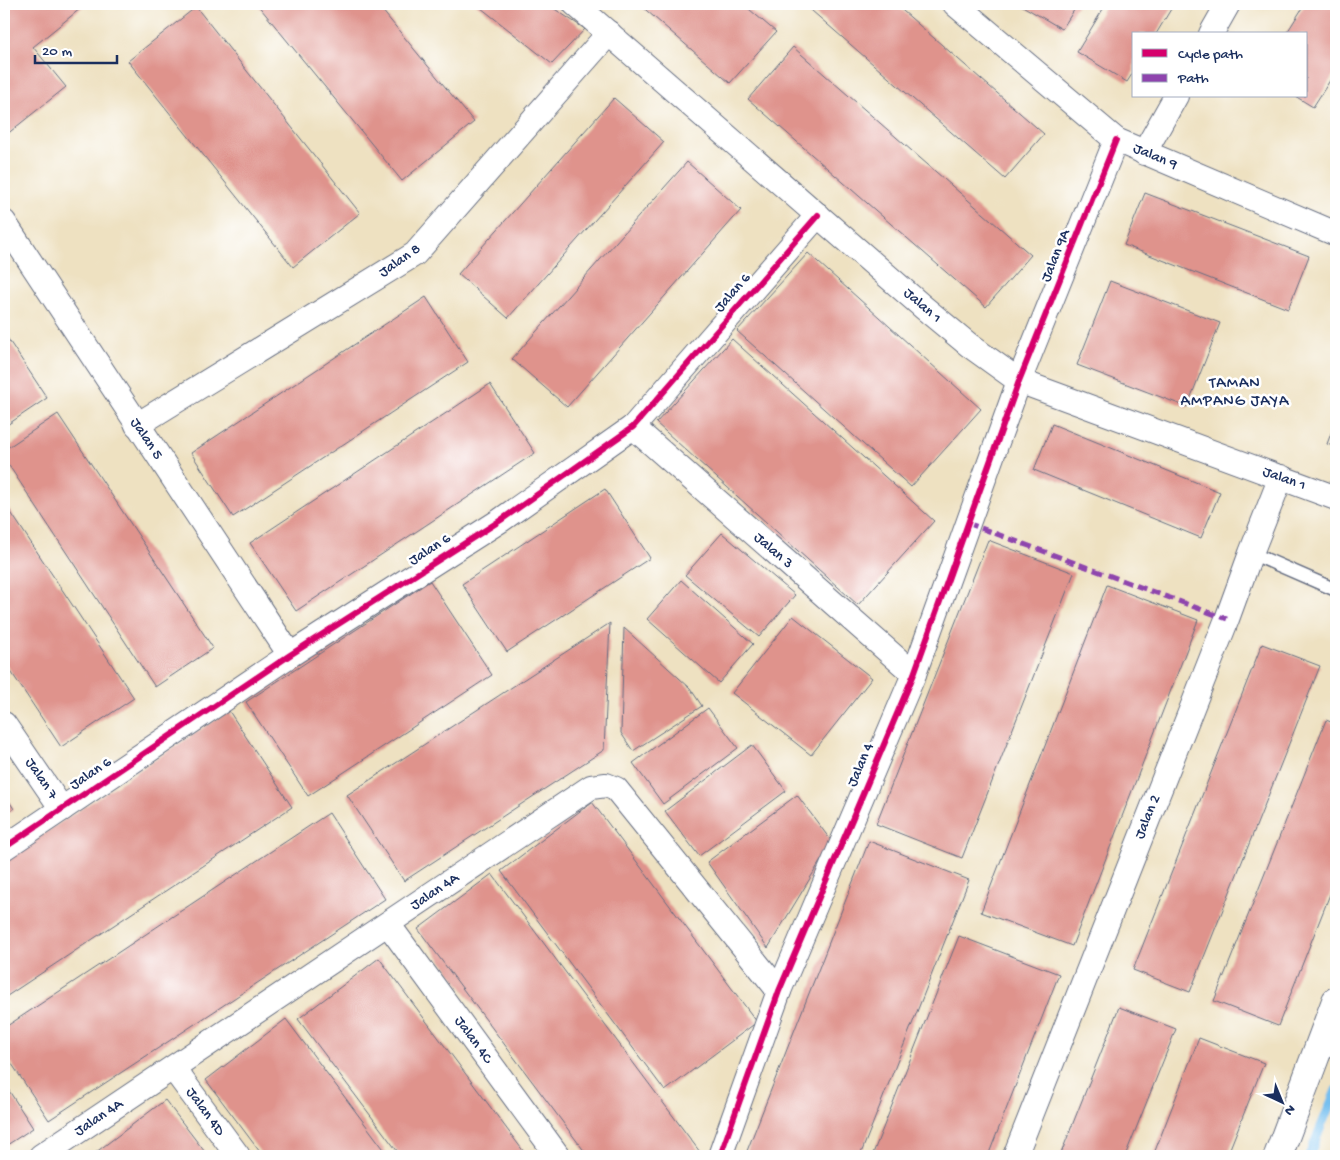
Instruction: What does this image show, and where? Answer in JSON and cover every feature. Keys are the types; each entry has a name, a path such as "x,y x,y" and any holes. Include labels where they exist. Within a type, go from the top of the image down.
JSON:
{"street":[{"name":"Jalan 1","path":"575,4 969,345 1019,381 1336,498"},
{"name":"Jalan 9","path":"956,4 1116,140 1334,233"},
{"path":"1212,32 1228,4"},
{"name":"Jalan 8","path":"136,425 416,254 609,33"},
{"path":"1144,153 1175,98"},
{"name":"Jalan 9A","path":"1019,381 1116,140"},
{"name":"Jalan 6","path":"4,848 290,655 501,520 633,427 818,215"},
{"name":"Jalan 5","path":"4,222 136,425 290,655"},
{"name":"Jalan 4","path":"720,1156 779,991 914,674 1019,381"},
{"name":"Jalan 3","path":"633,427 914,674"},
{"name":"Jalan 2","path":"1015,1156 1227,619 1281,477"},
{"name":"Jalan 7","path":"4,724 62,809"},
{"name":"Jalan 4A","path":"41,1156 591,787 606,785 616,789 779,991"},
{"name":"Jalan 4C","path":"388,924 558,1156"},
{"path":"1278,1156 1336,1001"},
{"name":"Jalan 4D","path":"173,1068 238,1156"}],"lane":[{"path":"1251,553 1336,590"}],"building":[{"path":"4,4 86,4 33,47 66,87 6,135 4,132"},
{"path":"257,4 377,4 474,122 402,181"},
{"path":"476,4 547,4 585,29 552,64"},
{"path":"639,4 743,4 776,32 730,83"},
{"path":"804,4 895,4 1044,134 1005,179"},
{"path":"1019,4 1078,4 1062,29"},
{"path":"1106,4 1174,4 1157,32 1132,32 1132,74 1127,82 1077,52"},
{"path":"1305,4 1336,4 1336,71 1313,107 1298,98 1308,98 1308,32 1287,32"},
{"path":"196,7 360,213 293,267 128,61"},
{"path":"793,47 1031,255 986,307 748,99"},
{"path":"614,98 664,142 508,318 458,274"},
{"path":"687,162 741,210 567,407 512,359"},
{"path":"1145,193 1309,256 1288,309 1124,245"},
{"path":"808,253 981,409 911,487 737,331"},
{"path":"1110,281 1220,323 1187,407 1077,365"},
{"path":"426,297 468,362 233,517 191,453"},
{"path":"4,333 47,398 4,427"},
{"path":"732,339 934,521 858,605 656,423"},
{"path":"490,384 535,453 296,611 250,543"},
{"path":"58,414 213,648 155,687 4,458 4,450"},
{"path":"1336,420 1336,447 1327,444"},
{"path":"1052,424 1220,492 1201,538 1034,470"},
{"path":"605,489 650,558 507,652 462,584"},
{"path":"4,502 134,698 61,747 4,661"},
{"path":"722,533 795,595 759,637 685,575"},
{"path":"988,540 1074,573 962,858 876,824"},
{"path":"681,580 753,644 719,683 647,619"},
{"path":"430,581 492,675 308,796 246,702"},
{"path":"1107,585 1198,620 1072,946 981,912"},
{"path":"793,616 872,678 811,755 732,693"},
{"path":"610,623 604,750 404,881 347,795"},
{"path":"624,628 690,688 702,706 633,751 621,733"},
{"path":"1262,644 1320,666 1190,992 1133,970"},
{"path":"708,708 738,748 663,804 633,763"},
{"path":"229,711 292,807 4,998 4,860"},
{"path":"1326,720 1336,724 1336,879 1278,1026 1214,1001"},
{"path":"752,745 786,791 699,856 665,811"},
{"path":"4,793 14,809 4,815"},
{"path":"797,795 832,842 768,948 707,862"},
{"path":"592,802 757,1022 665,1091 501,871"},
{"path":"329,813 385,899 49,1120 4,1052 4,1028"},
{"path":"869,841 969,880 860,1156 745,1156"},
{"path":"492,874 700,1152 694,1156 588,1156 418,929"},
{"path":"959,936 1059,974 988,1156 872,1156"},
{"path":"379,958 527,1156 401,1156 298,1019"},
{"path":"1119,1007 1176,1029 1125,1156 1060,1156"},
{"path":"286,1019 389,1156 263,1156 206,1080"},
{"path":"1199,1038 1264,1063 1227,1156 1153,1156"},
{"path":"4,1083 33,1128 4,1147"},
{"path":"165,1100 208,1156 91,1156"}],"waterway":[{"path":"1309,1156 1336,1090"}],"marked path":[{"path":"967,523 1227,619"}],"cycle path":[{"path":"720,1156 779,991 914,674 1019,381 1116,140"},
{"path":"4,848 290,655 501,520 633,427 818,215"}],"district":[{"name":"TAMAN AMPANG JAYA","path":"1235,393"}]}
